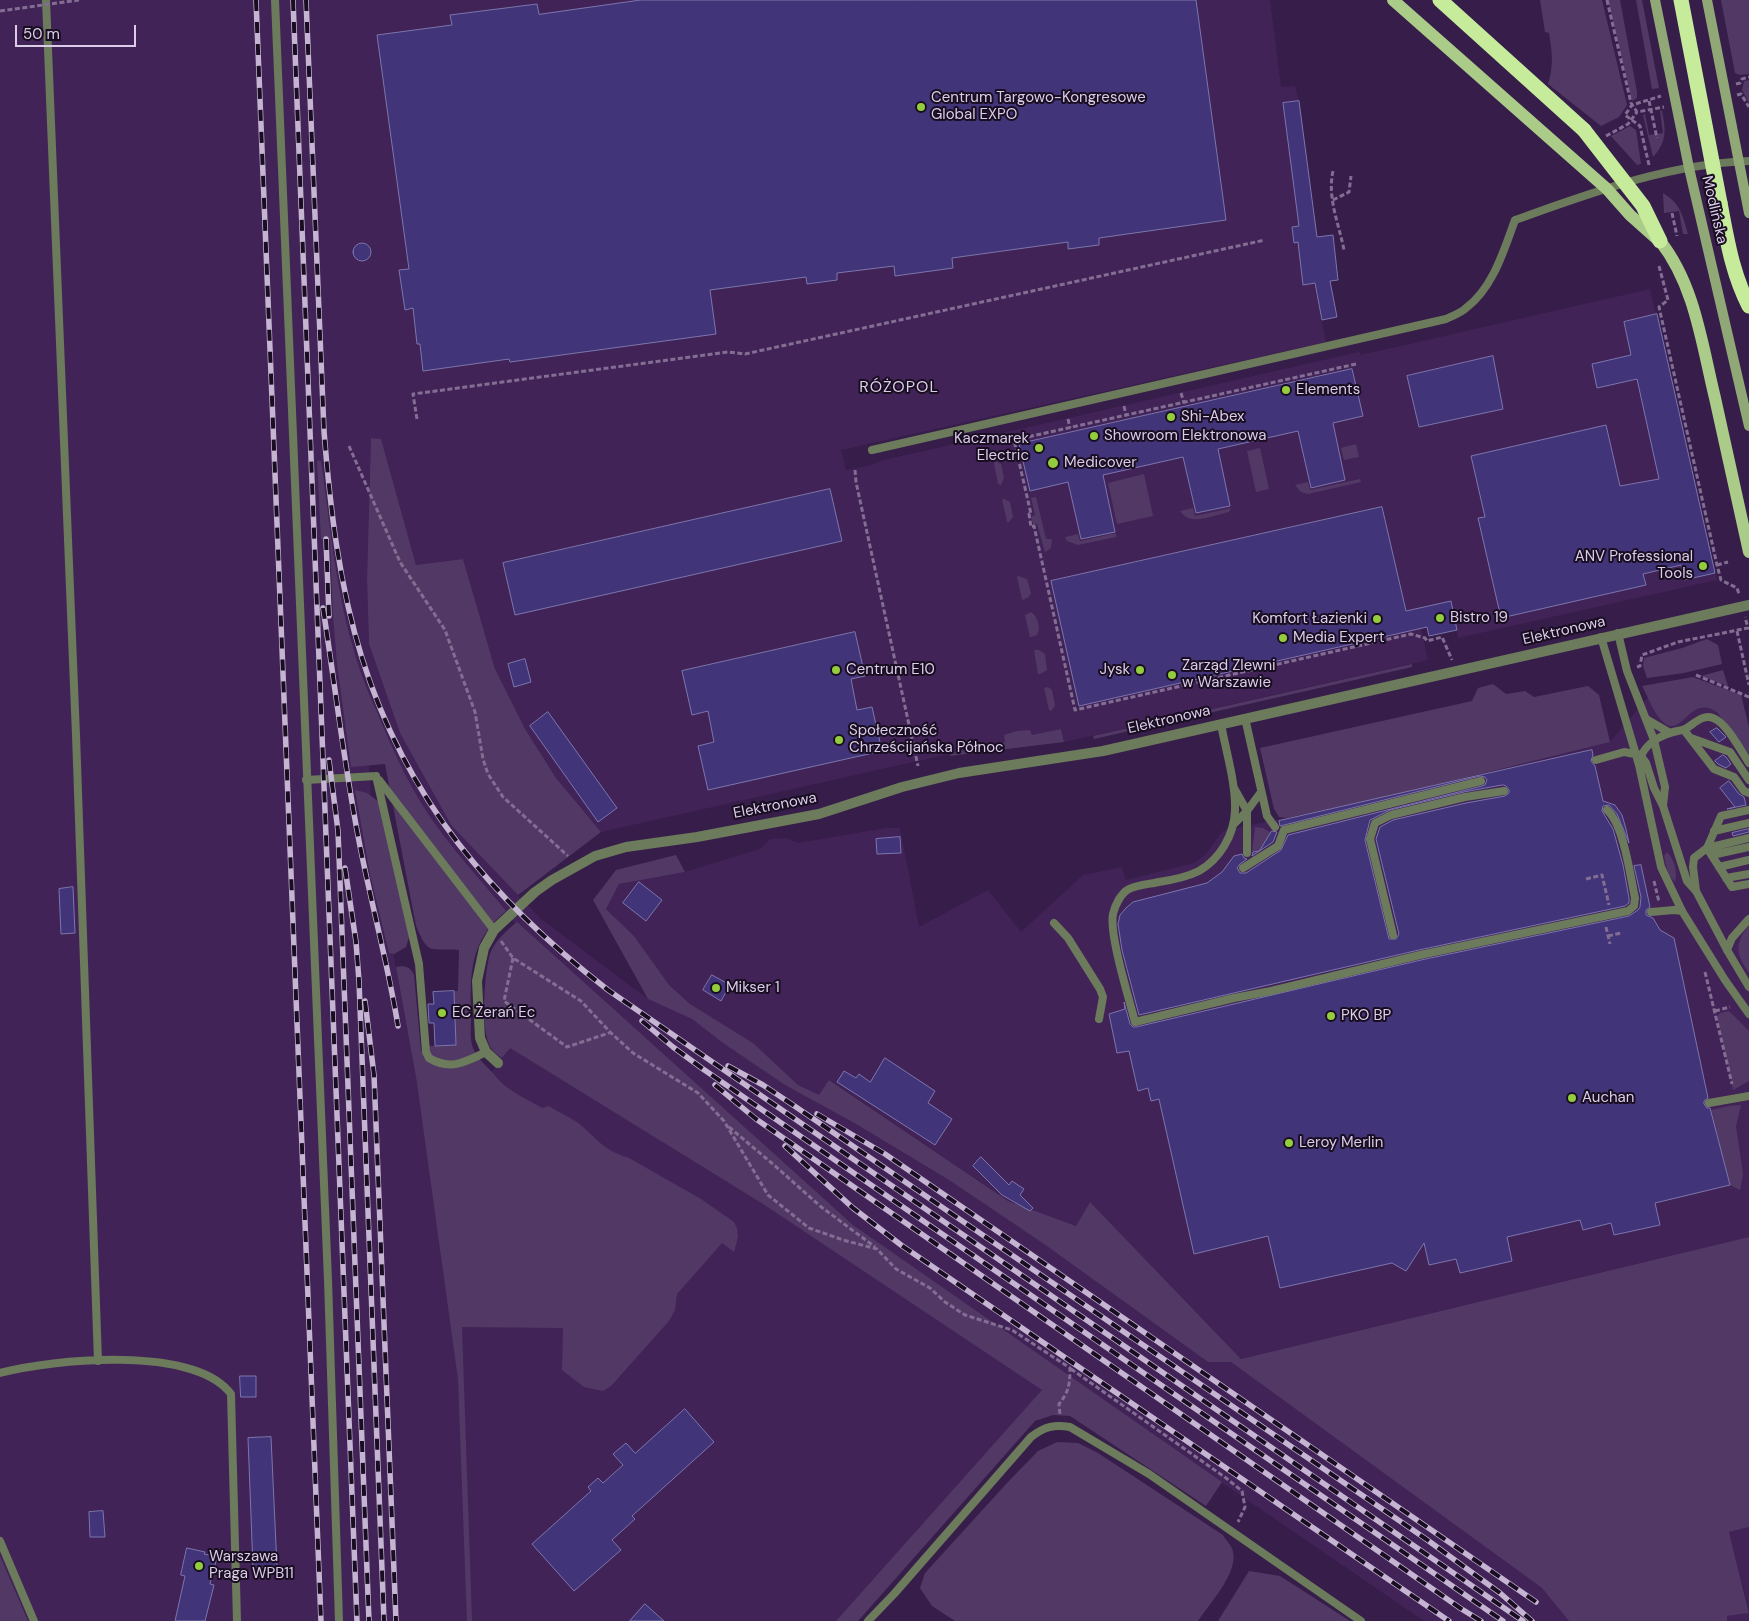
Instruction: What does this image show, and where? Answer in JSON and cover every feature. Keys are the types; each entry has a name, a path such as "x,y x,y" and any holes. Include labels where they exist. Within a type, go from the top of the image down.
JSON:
{"highway":[{"path":"1440,0 1584,130 1639,200 1660,241"},
{"path":"1681,0 1729,249 1737,280 1749,306"}],"main road":[{"path":"1393,0 1600,183 1630,215 1660,241 1672,256 1682,277 1698,325 1749,552"},
{"name":"Modlińska","path":"1655,0 1689,168 1749,426"},
{"path":"1707,0 1749,213"}],"street":[{"name":"Elektronowa","path":"494,930 534,892 552,880 595,856 626,847 697,837 819,814 902,787 959,773 1103,751 1618,633 1746,606"},
{"path":"494,930 484,948 477,982 480,1038 486,1052 498,1063"}],"lane":[{"path":"46,0 75,706 98,1361"},
{"path":"275,0 327,1271 339,1621"},
{"path":"1738,161 1749,156"},
{"path":"872,450 1446,319 1466,309 1482,292 1498,265 1515,220 1652,175 1689,168 1749,161"},
{"path":"1618,633 1627,671 1654,740 1665,788 1663,806"},
{"path":"1601,637 1637,754 1661,868 1682,911 1725,980 1749,1014"},
{"path":"1637,754 1654,740 1670,733 1684,730 1705,717 1714,718 1722,723 1749,763"},
{"path":"1245,718 1267,816 1274,827"},
{"path":"1646,720 1670,733"},
{"path":"1221,724 1235,810 1231,833 1220,853 1198,871 1180,878 1129,889 1119,899 1112,916 1116,947 1135,1022 1234,998 1271,992 1420,954 1628,911 1634,906 1635,898 1619,827 1614,816 1607,810"},
{"path":"1684,730 1714,769 1734,777 1744,790 1749,793"},
{"path":"1689,737 1730,752 1749,780"},
{"path":"1596,760 1624,752 1637,754 1646,763 1654,788 1663,806 1687,882 1696,891 1749,987"},
{"path":"306,780 376,776"},
{"path":"376,776 494,930"},
{"path":"376,776 419,964 428,1058 445,1065 462,1064 486,1052"},
{"path":"1243,868 1278,846 1284,830 1481,781"},
{"path":"1232,784 1247,811 1247,853"},
{"path":"1393,935 1370,839 1375,823 1391,815 1466,797 1504,791"},
{"path":"1232,825 1247,811 1261,792"},
{"path":"1749,810 1721,816 1714,831 1710,851 1732,887 1749,884"},
{"path":"1714,831 1749,823"},
{"path":"1696,891 1693,867 1694,858 1749,838"},
{"path":"1710,851 1749,847"},
{"path":"1719,867 1749,860"},
{"path":"1726,878 1749,874"},
{"path":"1651,912 1682,911"},
{"path":"1727,950 1732,938 1749,919"},
{"path":"1054,922 1068,938 1100,989 1103,997 1099,1019"},
{"path":"1739,1097 1749,1091"},
{"path":"1709,1103 1749,1096"},
{"path":"0,1373 41,1365 98,1361 145,1361 181,1366 220,1382 231,1394 237,1621"},
{"path":"868,1621 1031,1438 1044,1428 1060,1425 1070,1427 1149,1474 1361,1621"},
{"path":"0,1541 34,1621"}],"path":[{"path":"0,11 79,0"},
{"path":"1607,0 1628,96 1632,105 1637,112 1663,107"},
{"path":"1735,84 1749,77"},
{"path":"1738,94 1741,94 1749,107"},
{"path":"1652,175 1640,126 1625,115 1632,105 1661,96"},
{"path":"1649,101 1657,138"},
{"path":"1333,171 1330,182 1335,216 1344,250"},
{"path":"1333,200 1349,192 1351,176"},
{"path":"1672,213 1677,236"},
{"path":"417,419 413,394 728,352 745,354 1265,240"},
{"path":"1627,671 1640,666 1642,655 1678,642 1749,628 1746,606 1737,588 1722,580 1717,565 1659,308 1668,300 1658,264"},
{"path":"1356,364 1014,440 1031,514 1029,514 1031,527 1034,526 1075,710 1411,634 1426,638 1426,641 1442,637 1453,660"},
{"path":"1182,393 1184,403"},
{"path":"1124,406 1126,415"},
{"path":"1068,418 1070,428"},
{"path":"1038,425 1040,435"},
{"path":"348,446 400,562 445,630 475,712 483,759 488,774 503,797 578,865"},
{"path":"855,470 856,482 918,766"},
{"path":"1717,565 1728,562"},
{"path":"1737,631 1749,685"},
{"path":"1696,675 1749,697"},
{"path":"1586,879 1602,875 1608,901"},
{"path":"1652,877 1659,902 1665,911"},
{"path":"1606,927 1610,944"},
{"path":"494,930 513,958 581,1001 633,1053 698,1093 727,1125 820,1206 877,1249 896,1269 930,1288 945,1302 966,1315 1012,1330 1070,1368 1242,1491 1245,1508 1233,1531"},
{"path":"1608,936 1621,933"},
{"path":"513,958 504,1000 567,1047 610,1032"},
{"path":"1703,964 1732,1084"},
{"path":"727,1125 768,1195 809,1228 877,1249"},
{"path":"1060,1425 1059,1404 1066,1395 1070,1384 1070,1368"}],"shaded area":[{"path":"0,0 1270,0 1281,87 1295,86 1299,101 1317,237 1333,235 1338,280 1314,283 1326,342 841,450 846,470 1359,352 1361,355 1650,289 1717,580 1458,638 1450,601 1417,609 1428,660 1064,742 1061,729 601,832 556,778 525,729 495,669 463,559 416,565 381,439 371,438 367,578 369,644 400,733 451,825 540,918 648,999 692,1019 723,1043 785,1085 856,1124 949,1180 1044,1244 1208,1362 1231,1362 1542,1588 1569,1621 1424,1621 1082,1387 853,1225 519,928 434,833 385,745 369,766 374,849 417,1083 490,1074 510,1048 763,1204 1043,1390 836,1621 0,1621"},
{"path":"1540,0 1602,0 1627,105 1619,117 1601,126 1548,84 1552,65 1552,52 1549,33 1545,32"},
{"path":"1608,0 1620,0 1637,92 1637,98 1632,101"},
{"path":"1636,0 1642,0 1659,88 1652,89"},
{"path":"1721,0 1749,0 1749,74 1740,75 1735,73"},
{"path":"1749,80 1749,103 1742,90 1744,81"},
{"path":"1660,111 1662,111 1665,130 1661,146 1653,157 1643,115 1645,114 1649,135 1663,133"},
{"path":"1630,126 1636,130 1641,164 1637,165 1611,136"},
{"path":"1663,193 1677,206 1682,216 1688,234 1683,234 1679,211 1664,213"},
{"path":"371,438 381,439 416,565 463,559 495,669 525,729 556,778 601,832 518,895 451,825 400,733 369,644 367,578"},
{"path":"1356,444 1359,457 1344,460 1341,448"},
{"path":"1260,448 1269,489 1256,492 1247,451"},
{"path":"317,461 321,461 337,576 346,622 357,661 370,695 397,758 422,804 449,842 506,911 485,934 478,946 474,959 471,987 471,1031 475,1052 499,1081 512,1091 542,1108 549,1106 575,1121 608,1149 629,1158 701,1199 734,1222 737,1228 738,1237 734,1252 722,1243 677,1294 675,1310 669,1321 611,1386 603,1391 584,1387 562,1370 563,1328 462,1327 472,1621 467,1621 458,1379 417,1083 396,967 407,967 414,975 421,1051 428,1052 430,1046 456,1045 454,991 458,991 459,950 436,949 427,946 416,926 385,764 351,767 337,663 330,540 321,539"},
{"path":"995,461 1001,464 1004,478 1001,485 998,484"},
{"path":"1144,474 1153,516 1117,524 1108,483"},
{"path":"1360,479 1361,482 1308,494 1301,492 1295,485 1308,482 1310,490"},
{"path":"1036,497 1046,539 1052,539 1051,548 1045,552 1037,524 1033,524 1031,517 1035,515 1031,498"},
{"path":"1002,499 1010,502 1013,517 1009,522 1007,522"},
{"path":"1193,508 1195,516 1231,508 1229,512 1203,519 1184,516 1180,511"},
{"path":"1116,533 1116,537 1078,545 1067,541 1065,537 1078,534 1080,541"},
{"path":"1017,577 1027,579 1031,593 1029,597 1023,600"},
{"path":"1031,612 1037,619 1039,629 1037,635 1030,637 1025,615"},
{"path":"1707,639 1718,645 1722,664 1684,673 1647,678 1643,666 1644,658"},
{"path":"1034,650 1039,650 1045,654 1047,670 1040,674 1038,674"},
{"path":"1412,664 1412,667 1094,739 1093,736"},
{"path":"1723,670 1728,686 1701,676"},
{"path":"1693,677 1741,695 1749,727 1749,759 1718,713 1708,708 1700,708 1675,726 1668,725 1658,716 1642,686"},
{"path":"1493,684 1506,694 1525,691 1534,697 1588,686 1599,695 1610,742 1404,793 1286,818 1279,817 1274,809 1260,748 1472,701 1478,688"},
{"path":"1703,685 1749,754 1749,1237 1241,1359 1090,1202 1076,1226 1008,1201 830,1080 819,1096 798,1085 753,1043 690,1004 669,985 634,936 606,909 619,884 685,872 760,849 770,839 787,838 798,843 885,828 900,828 919,927 988,890 1021,932 1083,875 1122,867 1126,880 1194,863 1205,855 1223,831 1404,793 1610,742 1650,695"},
{"path":"1048,687 1052,690 1055,706 1051,711 1049,710 1044,688"},
{"path":"1061,729 1064,742 950,756 951,753 1005,742 1004,735 1017,731 1030,730 1032,735"},
{"path":"355,790 367,793 379,802 409,937 406,947 394,954 389,953 370,874"},
{"path":"1255,827 1263,828 1271,833 1259,851 1252,852"},
{"path":"1667,852 1675,866 1675,882 1666,866 1664,856"},
{"path":"676,855 685,872 619,884 606,909 634,936 669,985 690,1004 753,1043 798,1085 819,1095 829,1080 1008,1201 1076,1226 1090,1202 1241,1359 1749,1237 1749,1527 1729,1532 1749,1613 1727,1616 1727,1621 1569,1621 1542,1588 1231,1362 1208,1362 1044,1244 949,1180 856,1124 785,1085 723,1043 692,1019 648,999 593,900 616,870"},
{"path":"517,922 853,1225 1222,1482 1206,1506 1070,1416 1053,1415 1035,1421 858,1621 836,1621 1042,1390 763,1204 510,1048 502,1058 496,1053 489,1044 485,1025 484,998 487,971 493,947 502,935"},
{"path":"1749,925 1749,973 1741,960 1739,944"},
{"path":"1729,1011 1749,1031 1749,1081 1733,1090 1717,1017 1720,1013"},
{"path":"1741,1105 1736,1126 1743,1174 1740,1190 1730,1185 1711,1110"},
{"path":"1057,1442 1078,1443 1098,1453 1223,1535 1233,1552 1231,1569 1222,1588 1198,1621 955,1621 932,1606 920,1588 925,1573 1038,1451"},
{"path":"1749,1527 1749,1609 1729,1532"},
{"path":"0,1556 28,1621 0,1621"},
{"path":"1249,1571 1280,1576 1350,1621 1218,1621"},
{"path":"1749,1613 1749,1621 1727,1621 1726,1616"}],"building":[{"path":"641,0 1196,0 1226,220 1099,238 1099,245 1068,249 1068,242 952,258 953,268 895,276 894,266 837,273 837,280 807,284 806,277 710,290 716,334 510,362 509,359 423,371 420,344 417,344 413,308 405,310 399,270 409,269 377,35 452,25 450,15 537,4 539,14"},
{"path":"1299,101 1317,237 1333,235 1338,280 1330,281 1337,317 1322,320 1315,283 1303,285 1298,242 1294,243 1292,227 1299,226 1283,103"},
{"path":"362,243 368,246 371,252 368,258 362,261 356,258 353,252 356,246"},
{"path":"1657,314 1715,573 1684,580 1681,565 1643,574 1646,585 1501,618 1478,518 1485,517 1471,456 1606,425 1620,486 1659,479 1637,379 1597,388 1592,364 1631,355 1624,322"},
{"path":"1493,356 1503,409 1419,427 1407,376"},
{"path":"1352,369 1363,416 1333,423 1345,480 1311,488 1298,431 1218,449 1230,506 1196,513 1183,457 1103,475 1115,532 1081,539 1068,482 1030,491 1019,444"},
{"path":"830,489 842,541 515,615 503,563"},
{"path":"1382,507 1406,611 1451,601 1457,630 1429,636 1427,627 1079,706 1051,581"},
{"path":"855,632 865,676 851,679 857,710 872,707 882,751 708,790 698,746 714,742 708,711 692,715 682,671"},
{"path":"525,659 531,682 514,687 508,664"},
{"path":"548,712 617,808 598,822 530,726"},
{"path":"1717,728 1726,737 1719,742 1710,732"},
{"path":"1592,750 1591,761 1595,766 1603,801 1615,805 1622,815 1626,829 1629,843 1617,814 1609,805 1603,806 1602,811 1613,829 1623,865 1629,903 1625,906 1419,950 1139,1015 1122,950 1118,924 1120,915 1133,902 1207,883 1222,872 1234,856 1242,854 1247,859 1237,868 1240,873 1246,873 1281,850 1288,835 1482,786 1485,785 1487,780 1485,777 1480,776 1280,826 1279,821","holes":["1506,786 1509,793 1505,796 1393,820 1380,827 1376,839 1399,934 1396,939 1389,939 1365,840 1370,820 1390,810 1464,792"]},
{"path":"1723,755 1731,764 1726,768 1715,761"},
{"path":"1729,781 1739,794 1744,797 1746,805 1727,809 1735,807 1720,788"},
{"path":"1749,829 1749,832 1733,836 1732,833"},
{"path":"1272,831 1277,832 1273,842 1252,856 1253,852 1259,851"},
{"path":"900,837 901,853 877,854 876,839"},
{"path":"1641,865 1650,907 1646,910 1646,915 1653,918 1660,930 1674,938 1708,1098 1704,1101 1704,1104 1707,1108 1710,1108 1730,1185 1655,1203 1660,1225 1614,1235 1611,1223 1583,1230 1580,1220 1507,1237 1512,1261 1460,1273 1456,1259 1429,1265 1424,1243 1406,1271 1392,1263 1280,1288 1268,1236 1194,1254 1159,1099 1151,1101 1148,1088 1138,1091 1129,1051 1117,1053 1109,1014 1125,1009 1124,1002 1130,1024 1136,1027 1421,960 1629,916 1640,907 1641,897 1634,866"},
{"path":"639,882 662,900 646,921 623,903"},
{"path":"73,887 75,933 61,934 59,889"},
{"name":"Mikser 1","path":"712,975 730,985 721,1001 703,990"},
{"name":"EC Żerań Ec","path":"454,991 456,1045 435,1046 434,1023 429,1023 428,1004 434,1004 433,992"},
{"path":"885,1058 935,1091 928,1103 952,1119 935,1145 837,1082 844,1071 856,1078 859,1074 870,1082"},
{"path":"981,1157 1009,1185 1012,1181 1024,1189 1020,1195 1033,1208 1030,1211 1002,1195 973,1166"},
{"path":"240,1376 256,1376 256,1397 241,1397"},
{"path":"685,1409 714,1442 632,1516 635,1519 612,1540 621,1550 574,1591 532,1544 591,1491 588,1487 598,1478 603,1483 623,1465 613,1454 626,1443 635,1453"},
{"path":"271,1437 277,1567 253,1568 248,1438"},
{"path":"103,1511 105,1537 90,1537 89,1512"},
{"path":"187,1548 217,1557 210,1584 214,1585 205,1621 175,1621 185,1576 181,1575"},
{"path":"645,1604 664,1621 630,1621"}],"railway":[{"path":"256,0 321,1621"},
{"path":"293,0 357,1621"},
{"path":"306,0 324,431 329,488 341,574 362,658 380,709 403,757 429,802 458,844 491,883 527,920 566,956 608,990 1523,1621"},
{"path":"326,539 329,616"},
{"path":"323,608 354,812 398,1026"},
{"path":"329,760 338,831 369,1621"},
{"path":"345,868 356,942 359,981 384,1621"},
{"path":"365,1001 374,1075 396,1621"},
{"path":"642,1021 703,1069 1503,1621"},
{"path":"728,1066 763,1085 796,1107 1426,1539 1500,1593 1532,1621"},
{"path":"715,1085 756,1119 1481,1621"},
{"path":"817,1114 885,1154 1536,1602"},
{"path":"785,1146 853,1208 901,1245 1449,1621"}],"place":[{"name":"Centrum Targowo-Kongresowe Global EXPO","path":"921,107"},
{"name":"Elements","path":"1286,390"},
{"name":"Shi-Abex","path":"1171,417"},
{"name":"Showroom Elektronowa","path":"1094,436"},
{"name":"Kaczmarek Electric","path":"1039,448"},
{"name":"Medicover","path":"1053,463"},
{"name":"ANV Professional Tools","path":"1703,566"},
{"name":"Bistro 19","path":"1440,618"},
{"name":"Komfort Łazienki","path":"1377,619"},
{"name":"Media Expert","path":"1283,638"},
{"name":"Centrum E10","path":"836,670"},
{"name":"Jysk","path":"1140,670"},
{"name":"Zarząd Zlewni w Warszawie","path":"1172,675"},
{"name":"Społeczność Chrześcijańska Północ","path":"839,740"},
{"name":"Mikser 1","path":"716,988"},
{"name":"EC Żerań Ec","path":"442,1013"},
{"name":"PKO BP","path":"1331,1016"},
{"name":"Auchan","path":"1572,1098"},
{"name":"Leroy Merlin","path":"1289,1143"},
{"name":"Warszawa Praga WPB11","path":"199,1566"}],"district":[{"name":"RÓŻOPOL","path":"899,388"}]}
